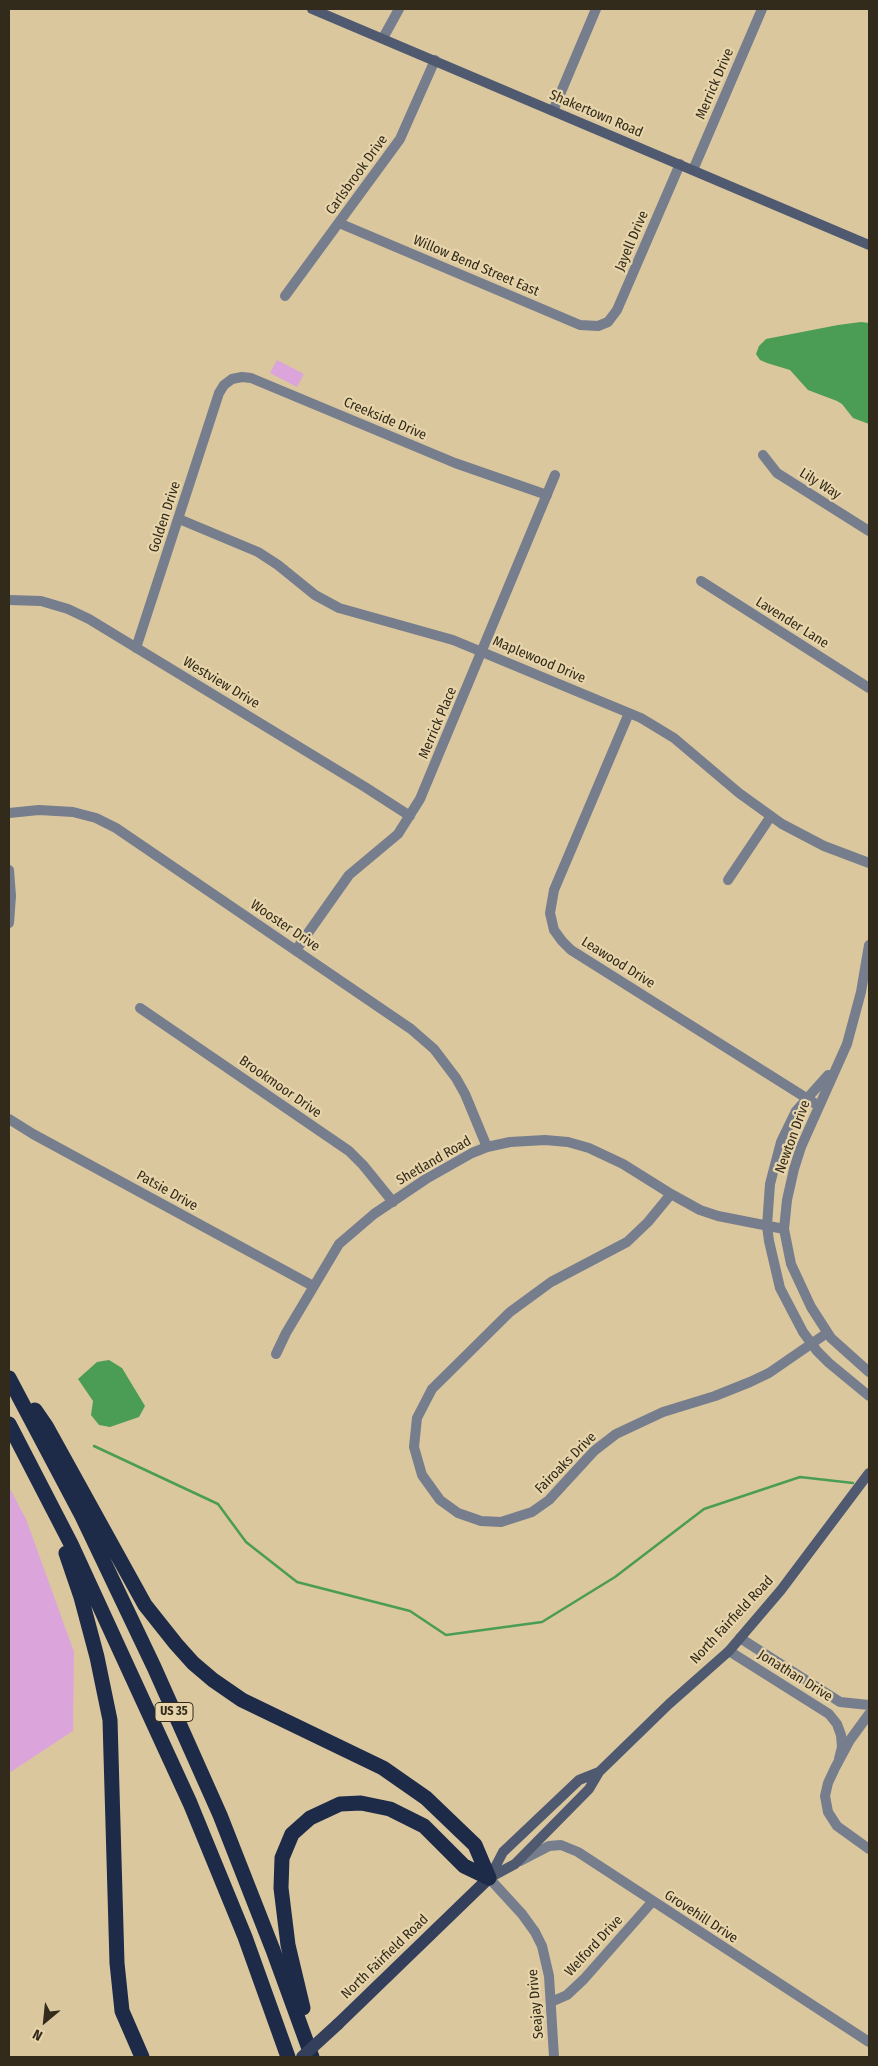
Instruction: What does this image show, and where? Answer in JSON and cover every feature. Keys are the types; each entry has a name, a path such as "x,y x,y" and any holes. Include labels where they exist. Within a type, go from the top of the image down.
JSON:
{"highway":[{"path":"9,1373 46,1426 145,1605 193,1663 213,1680 242,1700 383,1768 426,1798 475,1845 489,1878"},
{"name":"US 35","path":"9,1378 82,1516 154,1667 216,1806 313,2057"},
{"name":"US 35","path":"9,1424 71,1544 190,1802 245,1937 288,2057"},
{"path":"36,1477 81,1597 110,1720 117,1963 122,2011 142,2057"},
{"path":"313,2057 288,1945 281,1888 282,1858 292,1834 310,1818 340,1804 360,1803 390,1809 424,1826 464,1866 489,1878"}],"main road":[{"name":"Shakertown Road","path":"312,9 869,245"},
{"name":"North Fairfield Road","path":"302,2057 489,1878 515,1864 589,1789 599,1772 669,1704 729,1650 781,1590 869,1473"},
{"name":"North Fairfield Road","path":"489,1878 503,1852 579,1780 599,1772"}],"street":[{"path":"382,38 399,9"},
{"path":"554,111 596,9"},
{"name":"Merrick Drive","path":"693,170 762,9"},
{"name":"Carlsbrook Drive","path":"285,296 400,139 435,60"},
{"name":"Jayell Drive","path":"604,324 612,318 617,310 680,164"},
{"name":"Willow Bend Street East","path":"339,223 580,325 592,327 604,324"},
{"name":"Creekside Drive","path":"219,393 224,385 232,379 252,378 455,463 547,495"},
{"name":"Golden Drive","path":"136,648 219,393"},
{"name":"Lily Way","path":"763,455 777,473 869,531"},
{"name":"Merrick Place","path":"296,950 349,876 398,834 410,816 423,792 556,475"},
{"name":"Maplewood Drive","path":"178,519 258,552 316,595 339,608 453,640 629,713 674,738 739,793 771,816 824,846 869,863"},
{"name":"Lavender Lane","path":"701,581 869,688"},
{"name":"Westview Drive","path":"9,600 41,601 68,609 88,619 365,786 410,816"},
{"name":"Leawood Drive","path":"629,713 554,890 550,913 554,930 571,950 819,1106"},
{"name":"Wooster Drive","path":"9,813 62,811 84,815 107,823 126,834 411,1029 434,1049 449,1066 461,1086 487,1147"},
{"path":"728,880 771,816"},
{"path":"9,870 11,896 9,923"},
{"name":"Newton Drive","path":"869,945 861,992 851,1032 794,1169 787,1200 784,1229 795,1275 810,1307 827,1333 869,1372"},
{"name":"Brookmoor Drive","path":"140,1008 349,1152 363,1165 393,1202"},
{"name":"Newton Drive","path":"836,1066 796,1111 776,1156 770,1184 767,1226 771,1258 780,1288 794,1317 811,1344 838,1372 869,1396"},
{"name":"Patsie Drive","path":"9,1119 33,1134 313,1286"},
{"name":"Shetland Road","path":"276,1354 313,1286 339,1244 366,1220 445,1167 487,1147 524,1141 568,1142 606,1154 700,1210 784,1229"},
{"name":"Fairoaks Drive","path":"671,1194 648,1222 626,1242 550,1282 510,1312 432,1389 417,1418 414,1447 422,1475 440,1500 458,1513 481,1521 507,1521 532,1512 550,1500 594,1451 616,1434 663,1412 715,1396 750,1382 827,1333"},
{"name":"Jonathan Drive","path":"740,1638 840,1702 869,1706"},
{"name":"Jonathan Drive","path":"729,1650 829,1714 837,1724 841,1735 842,1748 839,1759"},
{"path":"869,1714 839,1759 826,1789 825,1804 837,1826 869,1849"},
{"name":"Grovehill Drive","path":"515,1864 548,1846 561,1845 578,1852 869,2042"},
{"name":"Seajay Drive","path":"489,1878 511,1901 535,1932 547,1963 554,2057"},
{"name":"Welford Drive","path":"550,2002 567,1995 584,1979 652,1902"}],"shaded area":[{"path":"861,322 869,323 869,424 853,418 842,404 837,401 808,390 790,370 760,360 756,354 759,346 766,339"},
{"path":"277,360 304,374 297,387 270,373"},
{"path":"109,1360 122,1368 145,1406 139,1417 110,1427 99,1425 91,1415 93,1401 78,1379 97,1362"},
{"path":"9,1487 26,1519 74,1652 73,1731 9,1773"}],"waterway":[{"path":"94,1446 218,1504 246,1542 297,1582 410,1611 446,1635 542,1622 615,1577 704,1509 800,1477 853,1483"}]}
